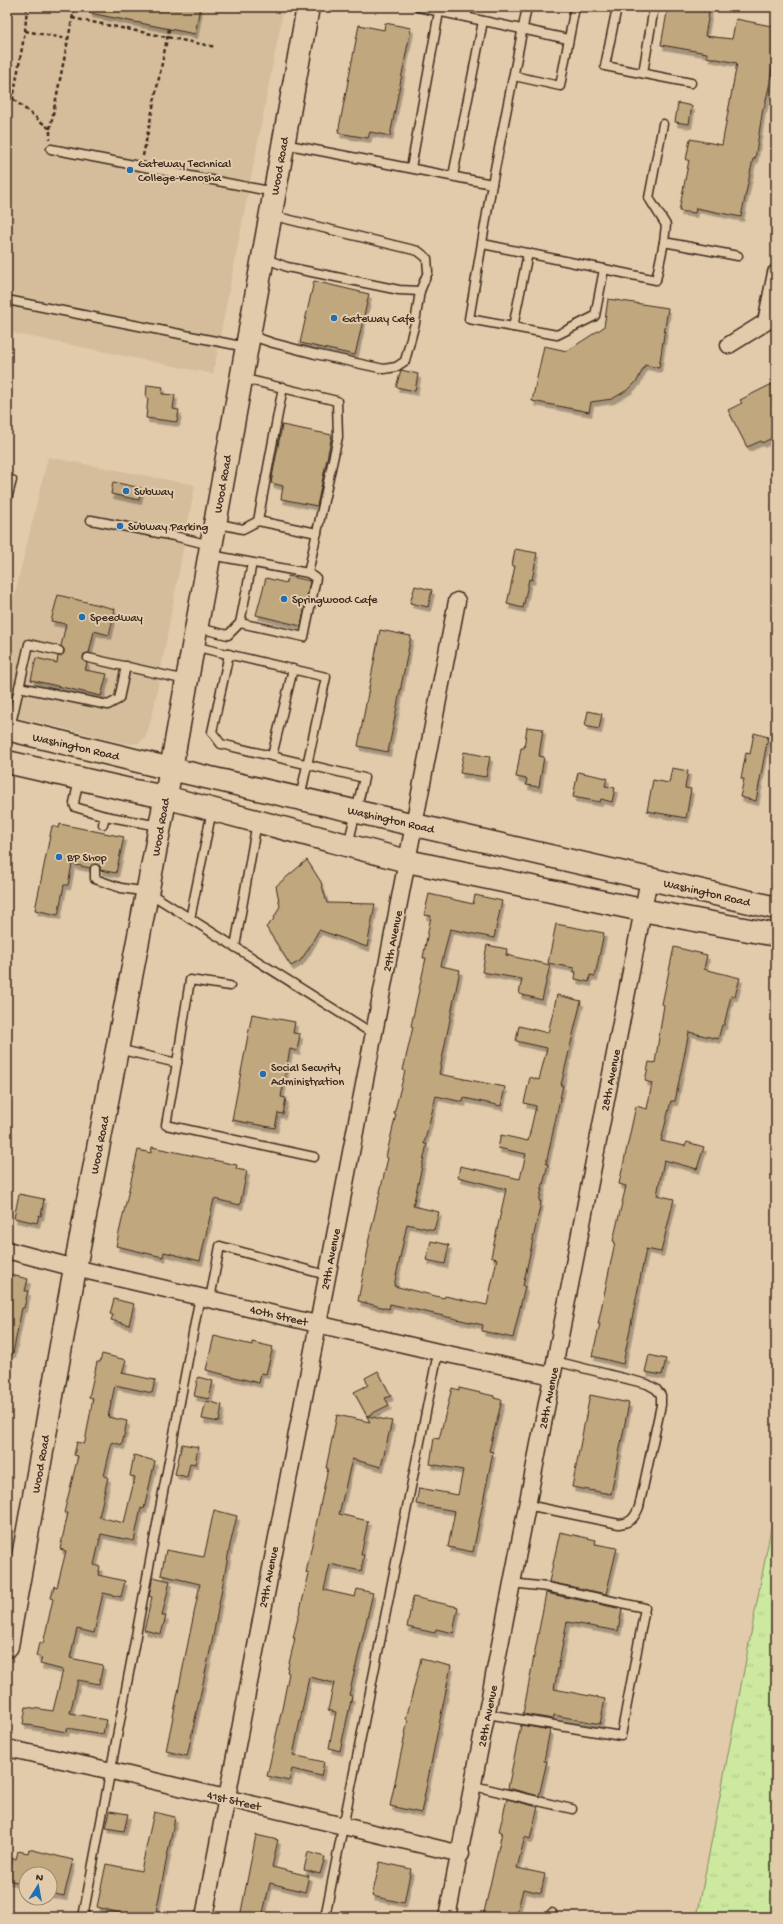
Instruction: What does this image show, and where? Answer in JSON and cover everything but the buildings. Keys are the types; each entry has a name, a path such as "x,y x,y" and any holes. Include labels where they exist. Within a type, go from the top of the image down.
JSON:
{"street":[{"name":"Wood Road","path":"7,1646 75,1268 171,770 308,7"},
{"path":"729,345 766,322 776,273"},
{"name":"29th Avenue","path":"204,1917 326,1275 374,1035 457,602"},
{"name":"Washington Road","path":"8,734 300,798 776,908"},
{"path":"7,762 79,777 130,790 165,796 407,861 642,910 776,935"},
{"name":"28th Avenue","path":"447,1917 461,1854 527,1505 649,879"},
{"name":"40th Street","path":"7,1250 75,1268 438,1352 554,1368"},
{"name":"41st Street","path":"7,1748 112,1771 461,1854"}],"lane":[{"path":"418,7 568,40"},
{"path":"466,17 468,7"},
{"path":"527,7 492,184 483,244 469,319 557,336 595,316 604,269"},
{"path":"514,76 560,86 575,7"},
{"path":"616,7 605,66 692,83"},
{"path":"643,74 654,7"},
{"path":"411,168 439,12"},
{"path":"453,176 483,21"},
{"path":"483,244 528,252 656,280 666,225 649,198 663,124"},
{"path":"283,144 492,184"},
{"path":"51,149 274,192"},
{"path":"7,300 248,341 273,343 384,369 396,367 405,361 415,323 420,291 428,272 427,258 418,251 270,215"},
{"path":"664,242 738,256"},
{"path":"513,327 528,252"},
{"path":"262,258 287,267 399,290 420,291"},
{"path":"241,378 337,401 338,437 308,573"},
{"path":"258,521 283,387"},
{"path":"7,499 12,480"},
{"path":"90,520 174,536 210,550 252,563 308,573 316,578 304,637 240,623"},
{"path":"215,523 243,529 258,521 317,533"},
{"path":"194,637 228,635 240,623 252,563"},
{"path":"194,637 229,654 326,677 300,798"},
{"path":"8,734 29,644 59,651"},
{"path":"229,654 212,732 221,744 364,778 348,845"},
{"path":"88,658 186,680"},
{"path":"19,687 108,705 119,699 126,666"},
{"path":"272,756 293,669"},
{"path":"79,777 74,803 75,807 105,816 160,826"},
{"path":"190,919 212,809"},
{"path":"103,824 105,816"},
{"path":"235,947 258,821"},
{"path":"95,869 95,879 101,882 148,892 374,1035"},
{"path":"230,986 190,980 166,1125 314,1157"},
{"path":"117,1049 177,1062"},
{"path":"83,1917 205,1298 220,1246 326,1275"},
{"path":"325,1917 438,1352"},
{"path":"527,1505 620,1524 627,1524 635,1517 639,1507 661,1405 662,1395 656,1389 647,1384 554,1368"},
{"path":"487,1714 621,1736 634,1669 645,1608 547,1587 512,1583"},
{"path":"474,1786 572,1809"}],"path":[{"path":"13,99 25,30 27,7"},
{"path":"51,149 50,129 74,10"},
{"path":"72,18 216,47"},
{"path":"141,166 169,29"},
{"path":"25,30 68,39"},
{"path":"7,93 50,129"},
{"path":"7,98 13,99"}],"shaded area":[{"name":"Gateway Technical College-Kenosha","path":"7,7 284,7 213,374 7,332"},
{"path":"48,457 195,485 154,707 145,738 138,743 129,744 7,715 7,626"}],"green space":[{"path":"776,1502 776,1917 697,1917"}],"place":[{"name":"Gateway Technical College-Kenosha","path":"130,170"},
{"name":"Gateway Cafe","path":"334,318"},
{"name":"Subway","path":"126,491"},
{"name":"Subway Parking","path":"120,526"},
{"name":"Springwood Cafe","path":"284,599"},
{"name":"Speedway","path":"82,617"},
{"name":"BP Shop","path":"59,857"},
{"name":"Social Security Administration","path":"263,1074"}]}
